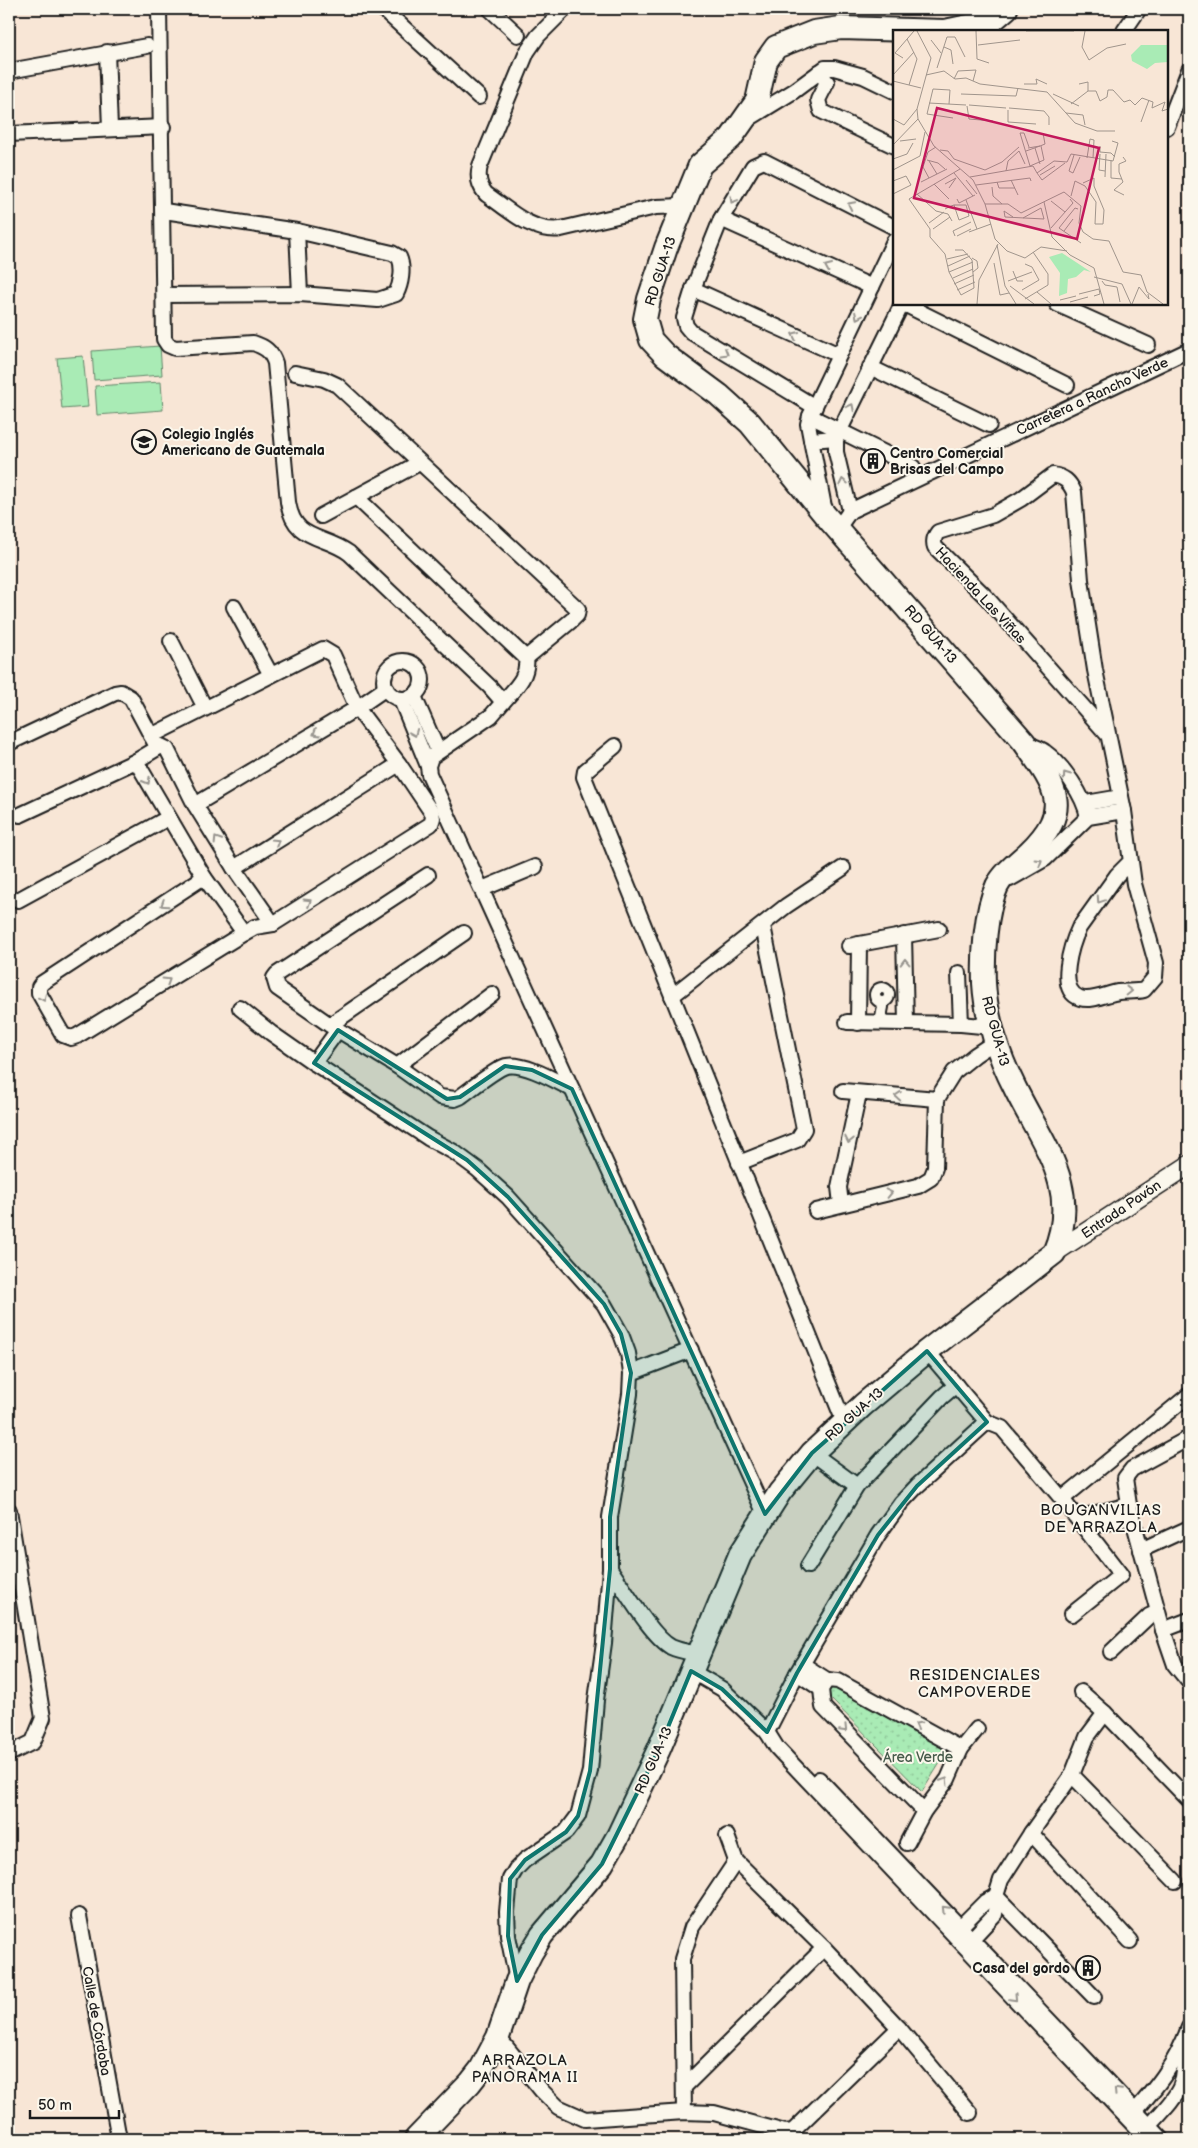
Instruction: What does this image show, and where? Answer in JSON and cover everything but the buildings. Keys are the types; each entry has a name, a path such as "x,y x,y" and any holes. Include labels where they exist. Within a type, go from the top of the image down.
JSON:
{"main road":[{"name":"RD GUA-13","path":"416,2139 470,2083 490,2054 498,2037 517,1981 542,1935 602,1864 618,1836 659,1749 740,1555 765,1514 793,1474 844,1422 927,1352 1054,1253 1060,1240 1064,1219 1063,1193 1060,1179 1051,1153 1007,1072 994,1034 984,986 984,936 997,887 1009,870 1041,840 1053,822 1055,797 1049,776 1024,742 838,518 750,422 719,395 665,355 650,340 645,319 666,248 700,165 731,138 757,101 766,61 776,47 814,32 841,28 945,30 958,28 992,21 1006,9"}],"street":[{"path":"159,9 164,211 164,339 168,345 174,348 253,343 263,347 271,354 275,363 290,515 307,535 332,542 349,553 490,687 503,702"},
{"path":"383,9 479,96"},
{"path":"490,9 518,35"},
{"path":"565,9 538,36 522,62 480,166 478,178 482,189 486,194 526,222 545,230 562,228 664,205 684,206"},
{"path":"1125,30 1139,9"},
{"path":"9,71 147,46"},
{"path":"107,52 110,128"},
{"path":"742,122 794,91 825,68 844,70 863,76 893,91"},
{"path":"1168,124 1189,70"},
{"path":"819,72 826,82 818,100 822,110 893,146"},
{"path":"9,134 162,127"},
{"path":"893,226 764,161 753,166 721,219 693,289 684,318 686,326 691,332 812,411 837,434 912,467"},
{"path":"164,211 297,231 392,253 399,257 402,271 396,294 378,300 300,294 164,295"},
{"path":"721,219 872,287"},
{"path":"297,231 300,294"},
{"path":"838,518 811,440 808,424 812,411 893,243"},
{"path":"693,289 839,355"},
{"path":"838,518 837,434 902,305"},
{"path":"905,305 1067,386"},
{"path":"1059,305 1148,346"},
{"name":"Carretera a Rancho Verde","path":"838,518 1189,350"},
{"path":"870,368 989,424"},
{"path":"295,373 324,379 337,385 578,609 577,615 572,620 526,658"},
{"path":"811,440 837,434"},
{"path":"321,516 419,463"},
{"name":"Hacienda Las Viñas","path":"1107,734 992,603 935,547 933,542 934,536 938,532 993,515 1021,499 1053,475 1070,482 1074,492 1087,627 1124,811 1134,884 1156,963 1155,977 1151,984 1139,991 1119,992 1101,997 1079,998 1073,993 1067,977 1075,937 1079,928 1117,875 1130,862"},
{"path":"356,497 526,658 527,666 522,679 491,716 438,751 431,757 428,766"},
{"path":"234,606 271,675"},
{"path":"171,641 205,708"},
{"path":"151,736 323,649 333,655 357,708 399,764 430,809 433,818 431,824 273,924 255,927 244,933 77,1036 71,1038 63,1035 39,993 39,987 42,983 204,877"},
{"path":"400,661 409,662 416,666 421,673 422,682 419,690 407,698 395,698 386,688 384,679 386,670 392,664 400,661"},
{"path":"195,805 357,708 386,688"},
{"path":"9,743 115,693 121,692 131,698 158,748"},
{"path":"407,698 438,751"},
{"path":"407,698 429,774 765,1514"},
{"path":"1024,742 1044,751 1061,768 1087,810"},
{"path":"20,815 136,761 161,746 167,749 195,805 234,868 273,924"},
{"path":"615,746 585,771 584,777 844,1422"},
{"path":"136,761 204,877 244,933"},
{"path":"234,868 399,764"},
{"path":"997,887 1045,859 1087,810 1121,797"},
{"path":"1087,810 1124,811"},
{"path":"18,900 168,818"},
{"path":"482,889 535,867"},
{"path":"672,996 786,906 843,868"},
{"path":"428,876 285,969 274,978 277,988 334,1028 397,1066 440,1097 447,1099 460,1097 505,1066 518,1066 532,1070 572,1089"},
{"path":"739,1163 797,1140 804,1129 762,926"},
{"path":"816,1210 918,1186 931,1178 935,1168 937,1099 954,1072 975,1055 994,1034 961,1024 853,1022 859,995 854,945 939,929"},
{"path":"314,1063 334,1028 464,933"},
{"path":"904,936 906,1023"},
{"path":"959,973 961,1024"},
{"path":"859,995 875,993 876,999 886,999 905,992"},
{"path":"397,1066 492,994"},
{"path":"880,1023 886,999"},
{"path":"240,1008 271,1033 314,1063 428,1138 467,1160 508,1196 604,1304 621,1334 628,1354 630,1394 610,1517 610,1569 590,1771 578,1816 566,1832 520,1864 510,1879 507,1912 508,1936 517,1981"},
{"path":"843,1092 937,1099"},
{"path":"841,1204 839,1187 859,1093"},
{"name":"Entrada Pavón","path":"1054,1253 1189,1164"},
{"path":"630,1373 691,1350"},
{"path":"927,1352 987,1422 1002,1428 1062,1499 1120,1575 1072,1614"},
{"path":"808,1566 857,1486 942,1397 956,1385"},
{"path":"1062,1499 1189,1395"},
{"path":"767,1732 799,1668 850,1580 901,1503 987,1422"},
{"path":"1189,1438 1132,1469 1125,1478 1131,1511 1163,1630 1175,1665 1189,1682"},
{"path":"812,1453 857,1486"},
{"path":"9,1510 43,1718 32,1742 9,1754"},
{"path":"1081,1523 1131,1511"},
{"path":"1142,1550 1189,1528"},
{"path":"610,1569 659,1636 669,1646 682,1651 767,1732 778,1748 969,1942 1132,2115 1146,2133 1162,2139"},
{"path":"1111,1652 1149,1616 1158,1612"},
{"path":"1163,1630 1189,1620"},
{"path":"799,1668 824,1684 838,1681 961,1749"},
{"path":"824,1684 823,1707 924,1811"},
{"path":"1081,1692 1105,1713 1189,1800"},
{"path":"969,1942 995,1914 996,1896 1001,1880 1031,1832 1072,1775 1087,1737 1105,1713"},
{"path":"907,1842 924,1811 948,1779 961,1749 976,1729"},
{"path":"1072,1775 1175,1881"},
{"path":"1031,1832 1130,1941"},
{"path":"727,1836 736,1861 824,1948 899,2028 970,2113"},
{"path":"684,2112 682,1959 692,1927 736,1861"},
{"path":"957,1930 985,1902 996,1896"},
{"path":"996,1896 1094,1997"},
{"name":"Calle de Córdoba","path":"80,1916 119,2139"},
{"path":"685,2086 824,1948"},
{"path":"1132,2115 1167,2073 1182,2047 1189,2027"},
{"path":"498,2037 542,2091 558,2107 585,2119 684,2112 714,2113 785,2132 793,2131 899,2028"},
{"path":"1146,2133 1186,2090 1185,2060 1182,2047"}],"highlighted area":[{"path":"338,1030 447,1099 460,1097 505,1066 532,1070 572,1089 765,1514 812,1453 927,1351 987,1422 917,1486 878,1535 797,1673 767,1732 722,1689 691,1671 659,1749 602,1864 542,1935 517,1981 508,1936 510,1879 525,1860 566,1832 578,1816 590,1771 610,1569 610,1517 631,1373 621,1334 604,1304 508,1197 467,1160 314,1063"}],"green space":[{"path":"160,346 162,375 94,380 92,351"},
{"path":"83,356 88,407 62,409 57,358"},
{"path":"161,382 163,410 97,415 95,386"},
{"name":"Área Verde","path":"842,1683 948,1750 922,1792 830,1698 829,1689 832,1684"}],"place":[{"name":"Colegio Inglés Americano de Guatemala","path":"144,442"},
{"name":"Centro Comercial Brisas del Campo","path":"873,461"},
{"name":"Casa del gordo","path":"1088,1968"}],"district":[{"name":"BOUGANVILIAS DE ARRAZOLA","path":"1101,1518"},
{"name":"RESIDENCIALES CAMPOVERDE","path":"975,1684"},
{"name":"ARRAZOLA PANORAMA II","path":"525,2068"}]}
